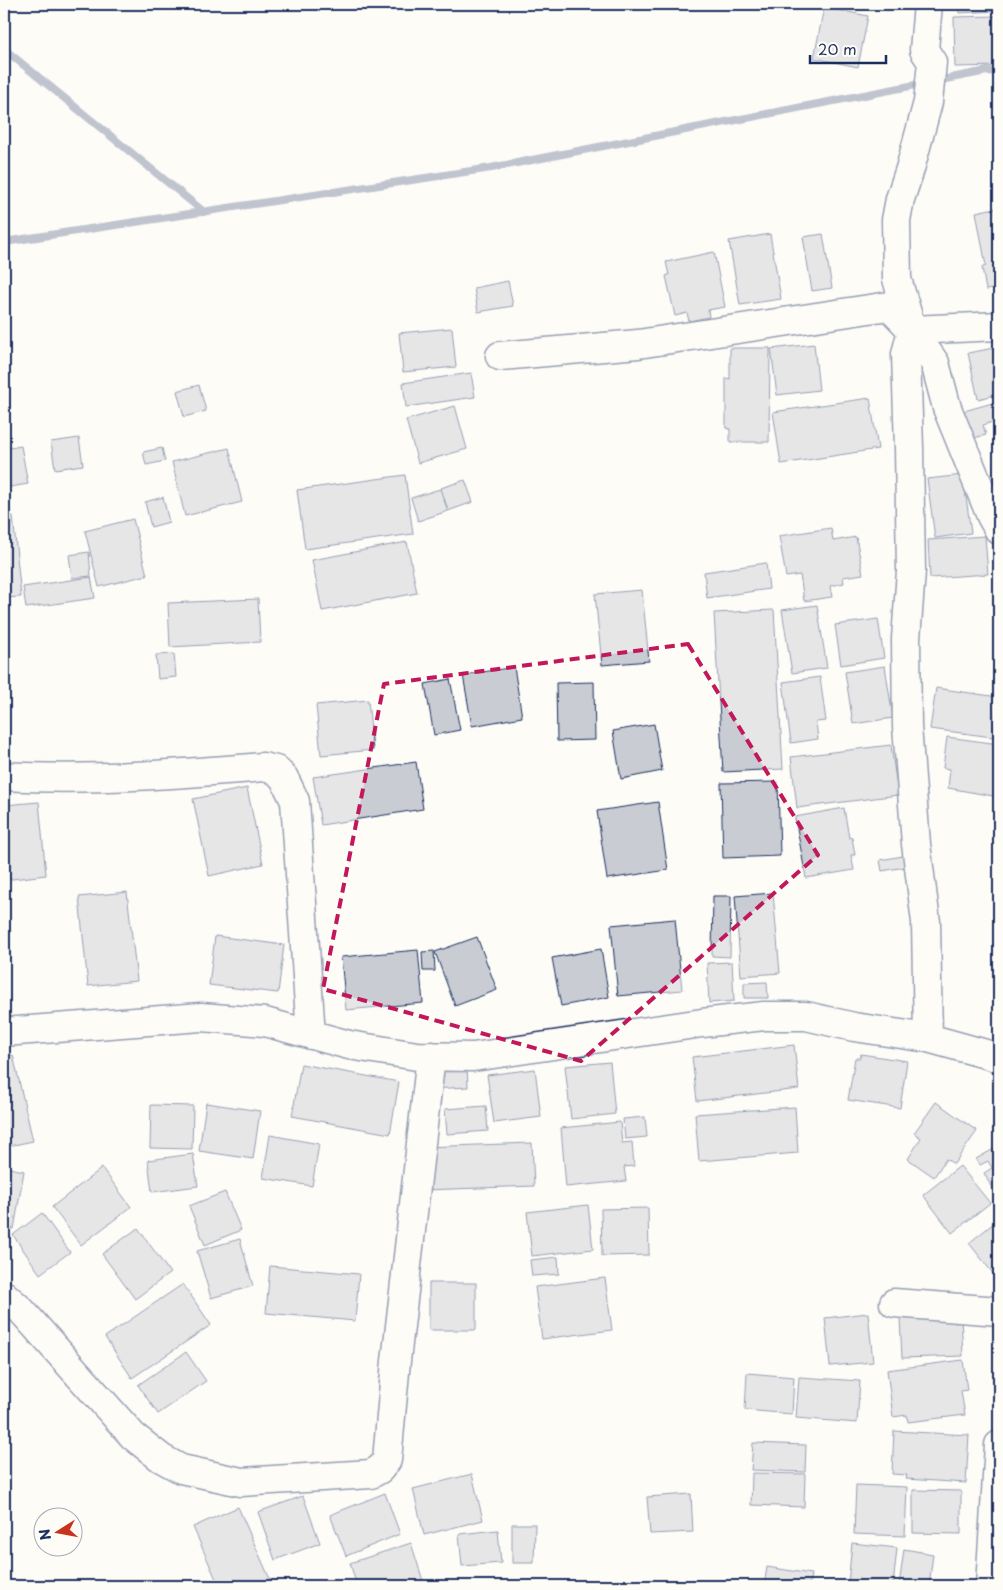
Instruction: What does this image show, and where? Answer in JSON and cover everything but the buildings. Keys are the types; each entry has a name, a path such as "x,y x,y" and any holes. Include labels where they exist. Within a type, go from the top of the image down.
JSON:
{"street":[{"path":"928,4 924,50 932,62 928,102 900,199 896,220 897,279 912,330 906,354 910,571 906,639 907,717 916,844 926,922 928,1038"},
{"path":"500,356 638,344 889,306 912,330 935,363 948,408 991,516 999,530"},
{"path":"912,330 999,326"},
{"path":"4,776 39,778 138,777 263,767 276,770 284,778 295,801 311,1035"},
{"path":"4,1032 200,1017 264,1022 349,1045 417,1056 473,1057 702,1023 764,1016 806,1016 854,1027 928,1038 999,1059"},
{"path":"4,1295 21,1310 133,1436 160,1458 181,1469 241,1482 371,1474 380,1470 387,1460 396,1361 431,1056"},
{"path":"894,1303 999,1310"},
{"path":"990,1586 999,1445"}],"highlighted area":[{"path":"688,644 818,855 581,1061 323,989 384,684"}],"waterway":[{"path":"4,49 204,212"},
{"path":"4,242 491,168 987,71 999,72"}]}
